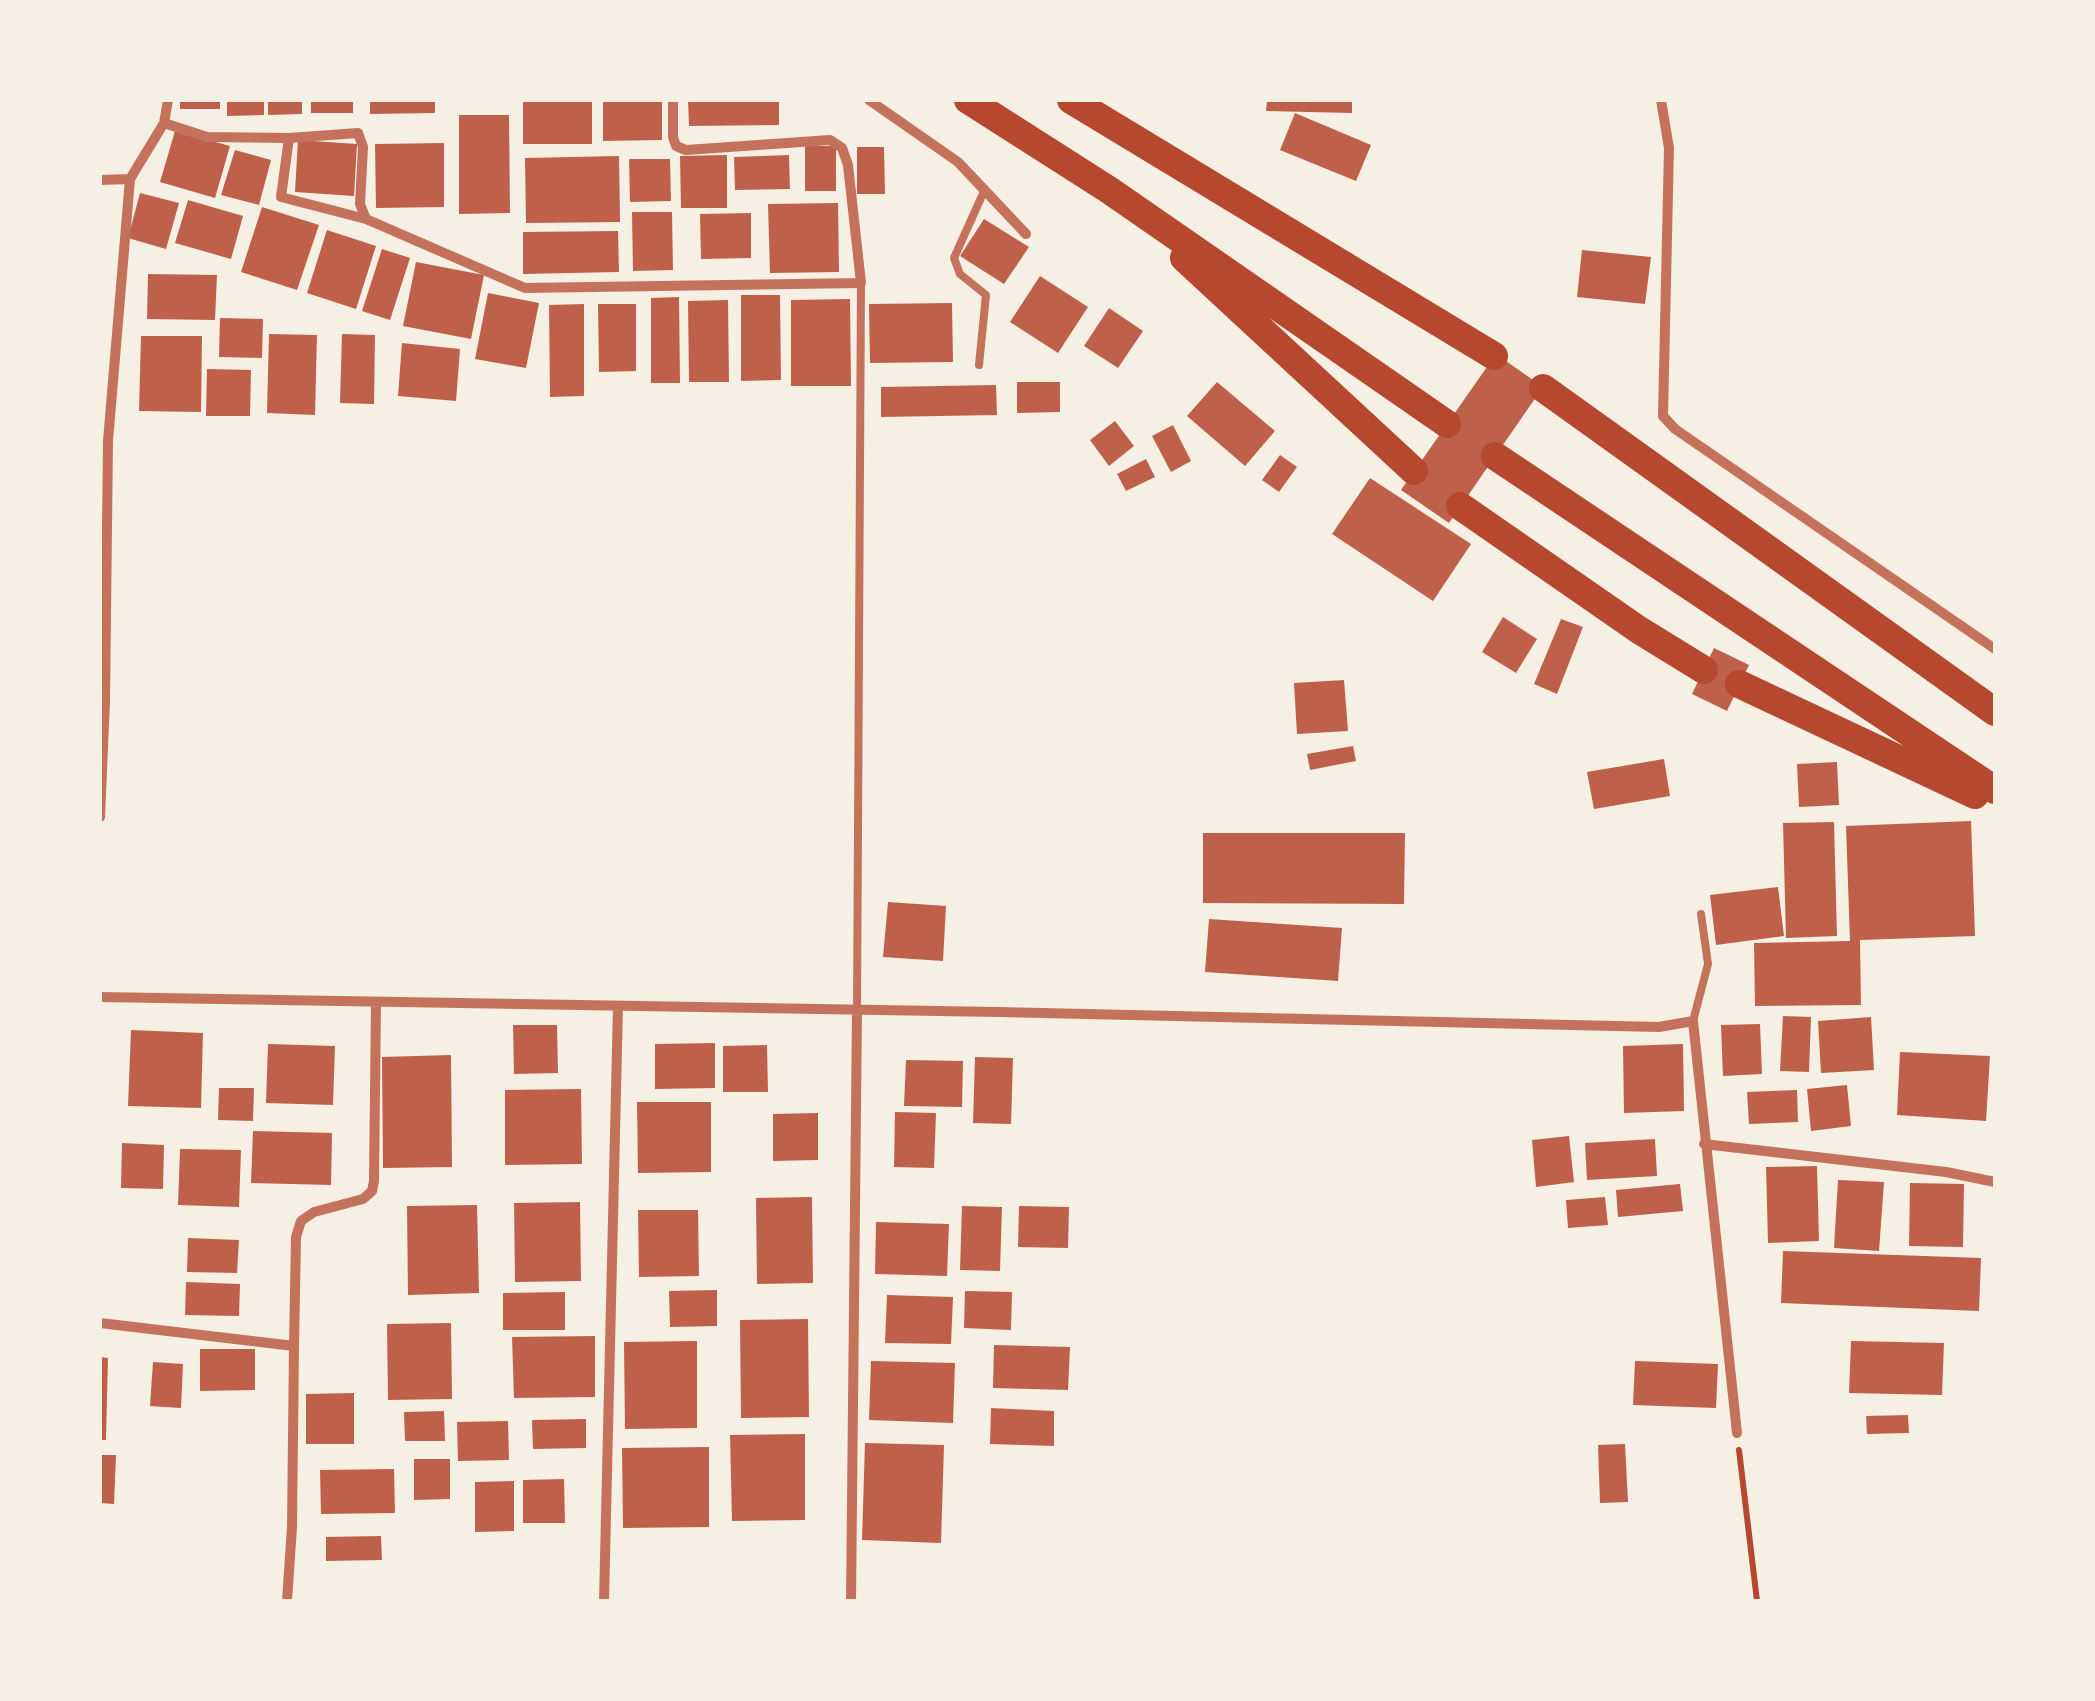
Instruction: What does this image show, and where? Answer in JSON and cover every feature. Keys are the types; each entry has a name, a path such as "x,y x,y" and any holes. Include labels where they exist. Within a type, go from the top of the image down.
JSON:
{"highway":[{"path":"968,100 1109,190 1446,424"},
{"path":"1071,100 1494,356"},
{"path":"1109,190 1414,472"},
{"path":"1543,388 1995,712"},
{"path":"1495,456 1995,790"},
{"path":"1460,506 1639,630 1704,670"},
{"path":"1739,684 1995,804"}],"street":[{"path":"100,816 104,441 130,179 164,124 168,100"},
{"path":"289,138 281,197 366,218 525,288 861,283 848,165 842,148 830,140 686,150 676,146 673,137 674,100"},
{"path":"870,100 958,162 1026,234"},
{"path":"1662,100 1669,148 1663,416 1675,429 1995,649"},
{"path":"164,124 206,137 289,138 358,132 362,147 360,204 366,218"},
{"path":"100,180 130,179"},
{"path":"100,998 1640,1026 1693,1021 1737,1434"},
{"path":"287,1601 296,1237 301,1221 314,1212 363,1199 372,1191 376,1002"},
{"path":"604,1601 618,1006"},
{"path":"850,1601 857,1010"},
{"path":"1704,1144 1946,1172 1995,1182"},
{"path":"100,1323 294,1346"}],"lane":[{"path":"979,364 986,296 960,274 954,258 985,190"},
{"path":"857,1010 861,283"},
{"path":"1693,1021 1708,964 1702,914"}],"path":[{"path":"1737,1434 1757,1601"}],"building":[{"path":"180,100 220,100 220,109 180,109"},
{"path":"227,100 264,100 264,115 227,116"},
{"path":"268,100 302,100 302,114 268,115"},
{"path":"311,100 353,100 353,113 311,113"},
{"path":"370,100 435,100 435,113 370,114"},
{"path":"523,100 592,100 592,144 523,144"},
{"path":"603,100 662,100 662,140 603,141"},
{"path":"688,100 779,100 779,125 689,126"},
{"path":"1267,100 1352,100 1352,113 1266,111"},
{"path":"1295,113 1371,145 1356,181 1280,150"},
{"path":"459,115 509,115 510,213 459,214"},
{"path":"175,131 230,146 215,198 160,182"},
{"path":"298,140 357,144 354,196 295,192"},
{"path":"444,143 444,207 376,208 375,144"},
{"path":"805,146 836,146 836,191 805,191"},
{"path":"857,147 884,147 885,194 857,194"},
{"path":"235,150 271,160 259,205 221,195"},
{"path":"727,155 727,208 681,208 680,156"},
{"path":"789,155 790,189 735,190 734,157"},
{"path":"619,156 620,222 526,223 525,158"},
{"path":"629,159 670,159 671,201 630,202"},
{"path":"140,193 179,203 166,249 128,238"},
{"path":"188,200 243,216 231,259 175,243"},
{"path":"838,203 839,272 770,273 768,204"},
{"path":"262,207 319,225 297,290 241,272"},
{"path":"632,212 672,212 673,270 633,271"},
{"path":"751,213 751,258 701,259 700,214"},
{"path":"984,219 1029,247 1004,284 960,256"},
{"path":"327,230 376,246 356,309 307,293"},
{"path":"618,231 619,272 523,274 523,232"},
{"path":"382,249 410,258 390,320 362,311"},
{"path":"1582,250 1651,257 1645,304 1577,297"},
{"path":"416,262 484,275 471,339 403,326"},
{"path":"148,274 217,275 215,320 147,319"},
{"path":"1040,276 1088,307 1058,353 1010,322"},
{"path":"488,293 539,303 526,368 475,359"},
{"path":"741,295 780,295 781,380 741,381"},
{"path":"679,297 680,383 651,383 651,298"},
{"path":"850,299 851,386 791,386 791,300"},
{"path":"728,300 729,382 689,382 688,301"},
{"path":"952,303 953,362 870,363 869,304"},
{"path":"584,304 584,396 550,397 549,305"},
{"path":"598,304 636,304 636,371 599,372"},
{"path":"1109,308 1143,331 1118,368 1084,346"},
{"path":"220,318 263,319 262,358 219,357"},
{"path":"269,334 317,335 315,415 267,413"},
{"path":"342,334 375,335 374,404 340,403"},
{"path":"141,336 202,336 201,412 139,411"},
{"path":"402,343 460,349 456,401 398,396"},
{"path":"1496,354 1543,387 1449,523 1401,490"},
{"path":"207,369 251,370 250,416 206,416"},
{"path":"1017,382 1060,382 1060,412 1017,413"},
{"path":"1217,382 1275,431 1245,466 1187,416"},
{"path":"996,385 997,415 881,417 881,387"},
{"path":"1115,421 1134,446 1109,466 1090,440"},
{"path":"1173,425 1191,461 1171,472 1152,436"},
{"path":"1280,455 1297,467 1279,492 1262,480"},
{"path":"1146,459 1155,477 1126,491 1117,474"},
{"path":"1370,478 1471,544 1433,601 1332,534"},
{"path":"1503,617 1537,639 1516,673 1482,652"},
{"path":"1561,619 1583,627 1557,694 1534,684"},
{"path":"1714,648 1749,665 1727,711 1692,694"},
{"path":"1344,680 1348,731 1297,734 1294,683"},
{"path":"1353,746 1356,761 1310,770 1307,754"},
{"path":"1664,759 1670,796 1594,809 1587,772"},
{"path":"1837,762 1839,805 1799,807 1797,764"},
{"path":"1971,821 1975,936 1860,940 1861,1005 1755,1006 1754,943 1850,941 1846,826"},
{"path":"1834,822 1837,936 1786,938 1783,823"},
{"path":"1203,833 1405,833 1404,904 1203,903"},
{"path":"1778,887 1784,936 1716,945 1710,895"},
{"path":"888,902 946,906 943,961 883,957"},
{"path":"1209,919 1342,928 1338,981 1205,972"},
{"path":"1783,1016 1811,1017 1809,1072 1780,1071"},
{"path":"1871,1017 1874,1070 1821,1073 1818,1021"},
{"path":"1760,1024 1762,1074 1723,1076 1721,1025"},
{"path":"513,1025 557,1025 558,1073 514,1074"},
{"path":"131,1030 203,1033 201,1108 128,1106"},
{"path":"715,1043 715,1088 655,1089 655,1044"},
{"path":"268,1044 335,1046 333,1105 266,1103"},
{"path":"1683,1044 1684,1111 1624,1113 1623,1046"},
{"path":"767,1045 768,1092 723,1092 723,1046"},
{"path":"1900,1052 1990,1056 1986,1121 1897,1115"},
{"path":"451,1055 452,1167 383,1168 382,1057"},
{"path":"975,1057 1013,1058 1011,1124 973,1123"},
{"path":"906,1060 963,1061 962,1107 904,1106"},
{"path":"1847,1085 1851,1126 1811,1131 1807,1089"},
{"path":"219,1088 254,1088 253,1121 218,1120"},
{"path":"581,1089 582,1164 505,1165 505,1090"},
{"path":"1797,1090 1798,1122 1749,1124 1747,1092"},
{"path":"637,1102 711,1102 711,1172 638,1173"},
{"path":"895,1112 936,1113 934,1168 894,1167"},
{"path":"818,1113 818,1160 773,1161 773,1114"},
{"path":"253,1131 332,1133 331,1185 251,1183"},
{"path":"1569,1136 1574,1182 1536,1187 1532,1140"},
{"path":"1655,1139 1657,1176 1587,1180 1585,1143"},
{"path":"122,1143 164,1145 163,1189 121,1188"},
{"path":"180,1149 241,1150 239,1207 178,1205"},
{"path":"1817,1166 1819,1241 1768,1243 1766,1167"},
{"path":"1838,1180 1884,1182 1879,1251 1834,1248"},
{"path":"1910,1183 1964,1184 1963,1247 1909,1246"},
{"path":"1680,1184 1683,1211 1618,1217 1616,1190"},
{"path":"812,1197 813,1283 757,1284 756,1198"},
{"path":"1605,1197 1608,1225 1568,1228 1566,1200"},
{"path":"580,1202 581,1281 515,1282 514,1203"},
{"path":"477,1205 479,1293 408,1295 407,1206"},
{"path":"962,1206 1002,1207 1000,1271 960,1270"},
{"path":"1019,1206 1069,1207 1068,1248 1018,1247"},
{"path":"638,1210 698,1210 699,1276 639,1277"},
{"path":"876,1222 949,1224 947,1276 875,1274"},
{"path":"188,1238 239,1240 237,1273 187,1272"},
{"path":"1783,1251 1981,1258 1979,1311 1781,1303"},
{"path":"186,1282 240,1284 239,1316 185,1315"},
{"path":"717,1290 717,1326 670,1327 669,1291"},
{"path":"965,1291 1012,1292 1011,1330 964,1328"},
{"path":"565,1292 565,1330 503,1330 503,1293"},
{"path":"887,1295 953,1297 951,1344 885,1343"},
{"path":"808,1319 809,1417 741,1418 740,1320"},
{"path":"451,1323 452,1399 388,1400 387,1324"},
{"path":"595,1336 595,1397 514,1398 512,1337"},
{"path":"697,1341 697,1428 625,1429 624,1342"},
{"path":"1851,1341 1944,1343 1942,1395 1849,1393"},
{"path":"994,1345 1070,1347 1068,1390 993,1388"},
{"path":"200,1349 255,1349 255,1390 200,1391"},
{"path":"100,1357 108,1358 106,1440 100,1440"},
{"path":"871,1361 955,1363 953,1423 869,1420"},
{"path":"1635,1361 1718,1364 1716,1408 1633,1405"},
{"path":"153,1362 183,1364 181,1408 150,1406"},
{"path":"354,1393 354,1444 306,1444 306,1394"},
{"path":"991,1408 1054,1411 1054,1446 990,1444"},
{"path":"444,1411 445,1441 405,1441 404,1412"},
{"path":"1908,1415 1909,1433 1867,1434 1866,1416"},
{"path":"586,1419 586,1448 533,1449 532,1420"},
{"path":"508,1421 509,1460 458,1461 457,1422"},
{"path":"805,1434 805,1520 732,1521 730,1435"},
{"path":"865,1443 944,1445 941,1543 862,1540"},
{"path":"1625,1444 1628,1502 1600,1503 1598,1445"},
{"path":"709,1447 709,1527 623,1528 622,1448"},
{"path":"100,1455 116,1455 114,1504 100,1503"},
{"path":"414,1459 450,1459 450,1499 414,1500"},
{"path":"394,1469 395,1513 321,1514 320,1470"},
{"path":"564,1479 565,1523 523,1523 523,1480"},
{"path":"514,1481 514,1531 475,1532 475,1482"},
{"path":"381,1536 382,1560 326,1561 326,1537"}]}
